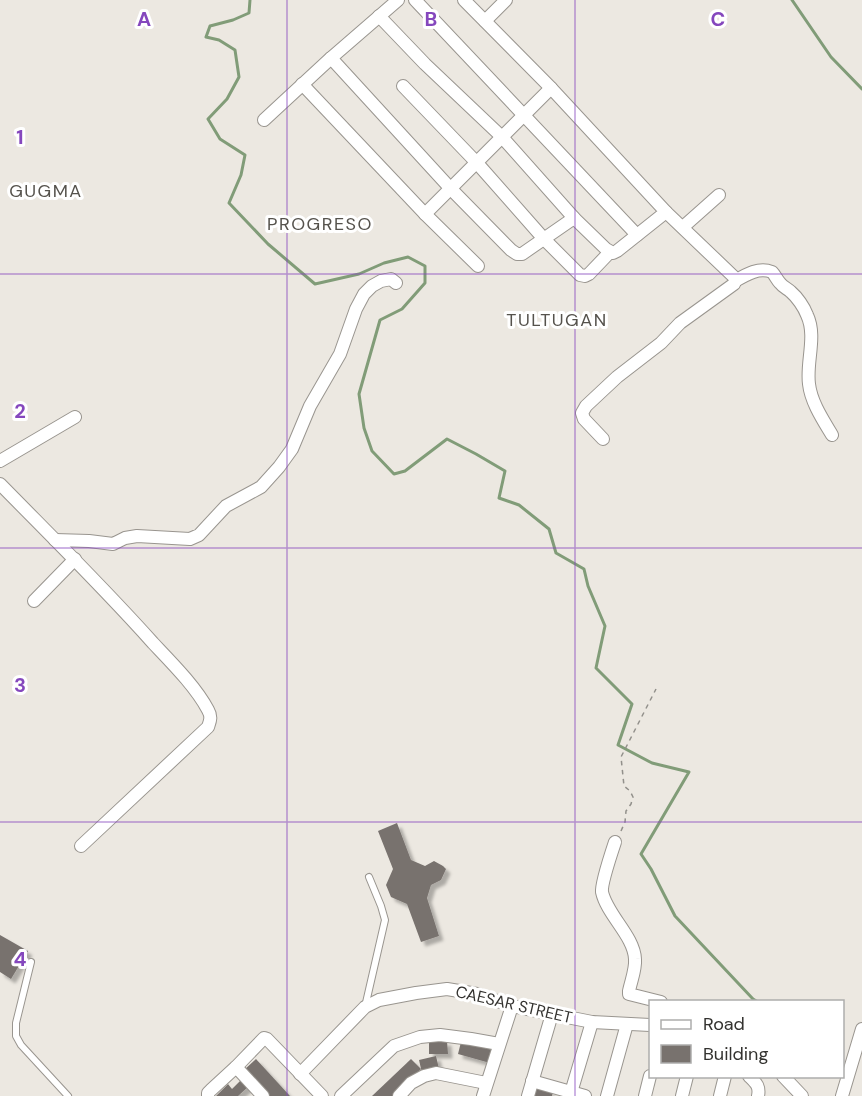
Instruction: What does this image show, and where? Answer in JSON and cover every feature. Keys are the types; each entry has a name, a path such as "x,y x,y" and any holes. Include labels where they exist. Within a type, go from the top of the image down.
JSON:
{"street":[{"path":"264,120 398,0"},
{"path":"415,0 638,235"},
{"path":"464,0 551,88 666,212 735,280"},
{"path":"485,21 506,0"},
{"path":"379,16 425,64 502,137 574,218 610,252"},
{"path":"331,58 451,189 517,254 522,254 574,218"},
{"path":"302,84 478,267"},
{"path":"404,86 477,163 544,239 580,275 589,274 610,252 617,251 666,212"},
{"path":"425,214 551,88"},
{"path":"683,228 719,195"},
{"path":"603,439 584,419 582,413 586,406 617,377 661,343 680,323 734,284 735,280 753,271 767,270 772,272 779,283 793,293 808,315 810,327 809,386 814,401 832,435"},
{"path":"55,540 113,544 125,538 137,536 190,539 199,535 226,506 261,487 279,467 292,449 310,406 340,354 356,309 364,294 381,281 391,279 396,284"},
{"path":"0,461 75,417"},
{"path":"0,484 75,559 188,681 209,712 211,720 208,728 81,846"},
{"path":"34,602 75,559"},
{"path":"615,842 601,889 608,907 634,950 636,961 629,994 653,1000"},
{"name":"CAESAR STREET","path":"300,1074 365,1008 379,1000 416,993 447,989 477,994 512,1006 592,1022 649,1025"},
{"path":"483,1096 512,1006"},
{"path":"528,1096 552,1014"},
{"path":"570,1094 592,1022"},
{"path":"607,1096 627,1024"},
{"path":"842,1096 862,1029"},
{"path":"340,1096 394,1046 420,1037 440,1035 499,1044"},
{"path":"208,1095 264,1038 322,1096"},
{"path":"236,1067 263,1096"},
{"path":"399,1096 411,1083 436,1073 486,1083"},
{"path":"645,1096 650,1078"},
{"path":"682,1096 687,1078"},
{"path":"720,1096 725,1078"},
{"path":"750,1078 759,1088 758,1096"},
{"path":"784,1078 802,1096"},
{"path":"532,1081 570,1094 585,1096"}],"lane":[{"path":"365,1008 385,920 369,877"},
{"path":"31,962 16,1023 16,1036 21,1045 68,1096"}],"path":[{"path":"615,842 625,822 626,811 633,797 624,786 621,757 656,689"}],"building":[{"path":"397,823 411,860 425,866 434,861 446,869 441,880 431,885 427,898 439,936 421,942 407,904 391,897 386,885 393,869 378,831"},
{"path":"0,935 28,951 11,979 0,972"},
{"path":"447,1041 448,1054 429,1054 429,1042"},
{"path":"461,1042 493,1050 490,1063 458,1054"},
{"path":"436,1056 439,1069 422,1073 419,1060"},
{"path":"256,1059 290,1096 268,1096 244,1070"},
{"path":"411,1059 421,1069 394,1096 372,1096"},
{"path":"242,1079 249,1086 238,1096 216,1096 228,1084 232,1089"},
{"path":"536,1088 553,1092 552,1096 534,1096"}],"waterway":[{"path":"250,0 249,13 210,26 206,37 219,40 235,50 239,77 227,99 208,119 220,139 245,155 241,175 229,203 268,244 315,284 359,274 384,263 408,257 425,266 425,283 402,309 380,320 359,394 364,428 372,451 394,474 405,471 447,439 476,454 505,471 499,498 519,505 549,529 556,553 584,569 588,586 605,626 596,668 632,704 618,745 652,763 689,772 641,854 675,916 755,1000"},
{"path":"792,0 831,57 862,89"}],"district":[{"name":"GUGMA","path":"46,191"},
{"name":"PROGRESO","path":"320,224"},
{"name":"TULTUGAN","path":"557,320"}]}
